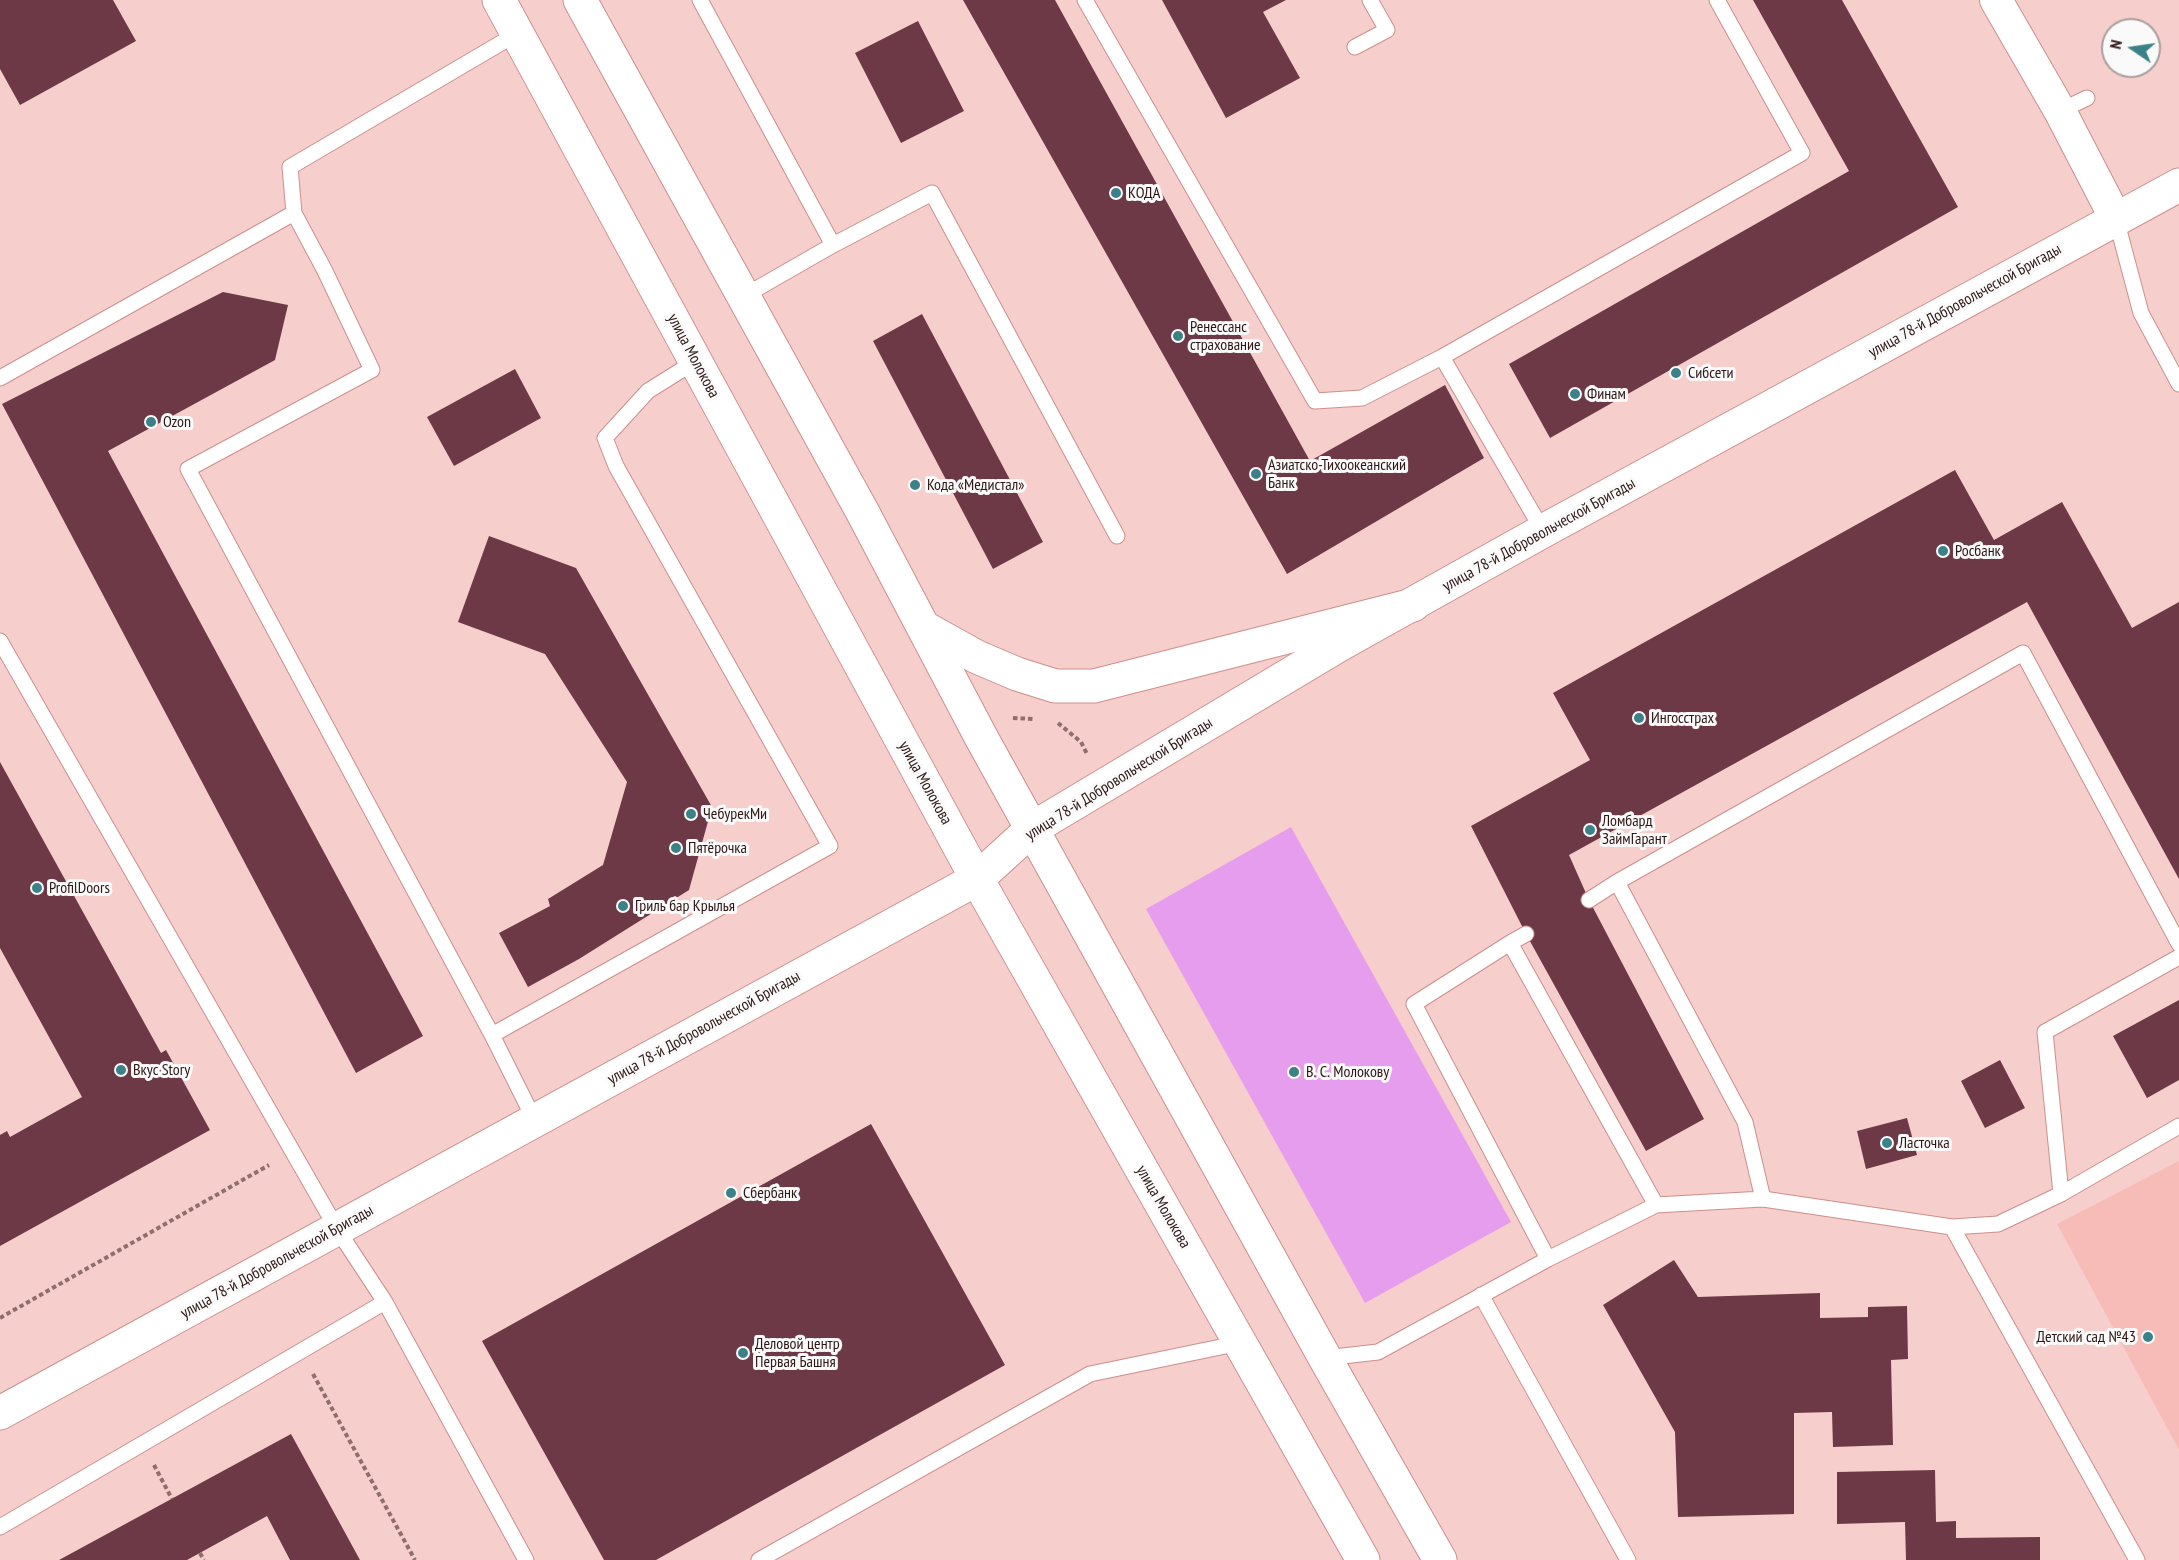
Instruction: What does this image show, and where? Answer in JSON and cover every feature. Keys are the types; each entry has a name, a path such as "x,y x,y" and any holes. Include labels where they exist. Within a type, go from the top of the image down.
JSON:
{"main road":[{"name":"улица Молокова","path":"499,0 977,879 1363,1560"},
{"path":"580,0 1325,1358 1440,1560"},
{"name":"улица 78-й Добровольческой Бригады","path":"0,1413 977,879 1033,828 1339,645 2179,185"},
{"path":"923,627 977,657 1017,674 1055,686 1094,686 1413,605"}],"street":[{"path":"1996,0 2073,105 2116,219"}],"lane":[{"path":"700,0 833,245"},
{"path":"1086,0 1315,401 1362,398 1442,357 1802,153 1718,0"},
{"path":"1355,47 1387,30 1370,0"},
{"path":"518,33 290,167 294,213 325,271 372,370 188,469 492,1035 535,1121"},
{"path":"744,296 833,245 932,193 1117,536"},
{"path":"0,378 294,213"},
{"path":"2116,219 2140,313 2179,384"},
{"path":"1442,357 1544,531"},
{"path":"492,1035 830,846 616,466 605,438 648,391 696,361"},
{"path":"0,641 337,1229 385,1302 526,1560"},
{"path":"1588,900 2023,653 2179,944"},
{"path":"1617,882 1745,1122 1763,1199"},
{"path":"1526,934 1414,1004 1548,1259"},
{"path":"1510,943 1656,1205"},
{"path":"2061,1194 2045,1032 2179,957"},
{"path":"1325,1358 1377,1352 1548,1259 1656,1205 1763,1199 1952,1227 1998,1224 2061,1194 2179,1126"},
{"path":"1952,1227 2137,1560"},
{"path":"1481,1295 1628,1560"},
{"path":"0,1527 385,1302"},
{"path":"759,1560 1090,1374 1240,1342"}],"path":[{"path":"1054,720 1081,742 1091,760"},
{"path":"0,1318 293,1151"},
{"path":"300,1351 415,1560"},
{"path":"143,1443 172,1499"},
{"path":"200,1553 204,1560"}],"shaded area":[{"path":"1291,827 1511,1222 1365,1303 1146,909"},
{"name":"Детский сад №43","path":"2179,1161 2179,1450 2057,1224"}],"building":[{"path":"0,0 113,0 136,41 20,105 0,69"},
{"name":"КОДА","path":"963,0 1055,0 1310,461 1445,385 1484,458 1287,574"},
{"path":"1162,0 1286,0 1263,12 1300,78 1226,118"},
{"path":"1753,0 1842,0 1958,207 1550,438 1509,364 1849,171"},
{"path":"918,21 964,111 901,143 855,53"},
{"path":"223,292 288,305 275,360 108,451 423,1036 356,1073 2,404"},
{"path":"922,314 1043,542 993,569 873,341"},
{"path":"515,369 541,418 454,466 427,417"},
{"path":"1955,470 1994,540 2062,502 2132,628 2179,602 2179,879 2027,602 1569,855 1589,900 1704,1119 1646,1151 1526,934 1471,826 1590,760 1553,693"},
{"path":"489,536 576,568 712,807 689,890 579,959 528,987 499,933 550,906 548,899 603,865 627,782 545,654 458,622"},
{"path":"0,762 161,1053 166,1050 210,1130 0,1246 0,1135 7,1131 10,1137 82,1097 0,948"},
{"path":"2179,1000 2179,1080 2147,1098 2113,1036"},
{"path":"2000,1060 2025,1108 1985,1128 1961,1081"},
{"name":"Ласточка","path":"1907,1118 1917,1155 1866,1169 1857,1131"},
{"name":"Деловой центр Первая Башня","path":"871,1124 1005,1365 656,1560 604,1560 482,1341"},
{"path":"1674,1260 1698,1297 1820,1293 1820,1318 1868,1317 1868,1307 1907,1306 1908,1359 1891,1360 1893,1445 1833,1447 1832,1412 1794,1413 1794,1514 1678,1517 1675,1432 1603,1305"},
{"path":"291,1434 360,1560 290,1560 267,1516 187,1560 59,1560"},
{"path":"1935,1470 1936,1522 1956,1521 1956,1538 2040,1537 2040,1560 1906,1560 1905,1522 1837,1524 1837,1472"}],"place":[{"name":"КОДА","path":"1116,193"},
{"name":"Ренессанс страхование","path":"1178,336"},
{"name":"Сибсети","path":"1676,373"},
{"name":"Финам","path":"1575,394"},
{"name":"Ozon","path":"151,422"},
{"name":"Азиатско-Тихоокеанский Банк","path":"1256,474"},
{"name":"Кода «Медистал»","path":"915,485"},
{"name":"Росбанк","path":"1943,551"},
{"name":"Ингосстрах","path":"1639,718"},
{"name":"ЧебурекМи","path":"691,814"},
{"name":"Ломбард ЗаймГарант","path":"1590,830"},
{"name":"Пятёрочка","path":"676,848"},
{"name":"ProfilDoors","path":"37,888"},
{"name":"Гриль бар Крылья","path":"623,906"},
{"name":"Вкус Story","path":"121,1070"},
{"name":"В. С. Молокову","path":"1294,1072"},
{"name":"Ласточка","path":"1887,1143"},
{"name":"Сбербанк","path":"731,1193"},
{"name":"Детский сад №43","path":"2148,1337"},
{"name":"Деловой центр Первая Башня","path":"743,1353"}]}
